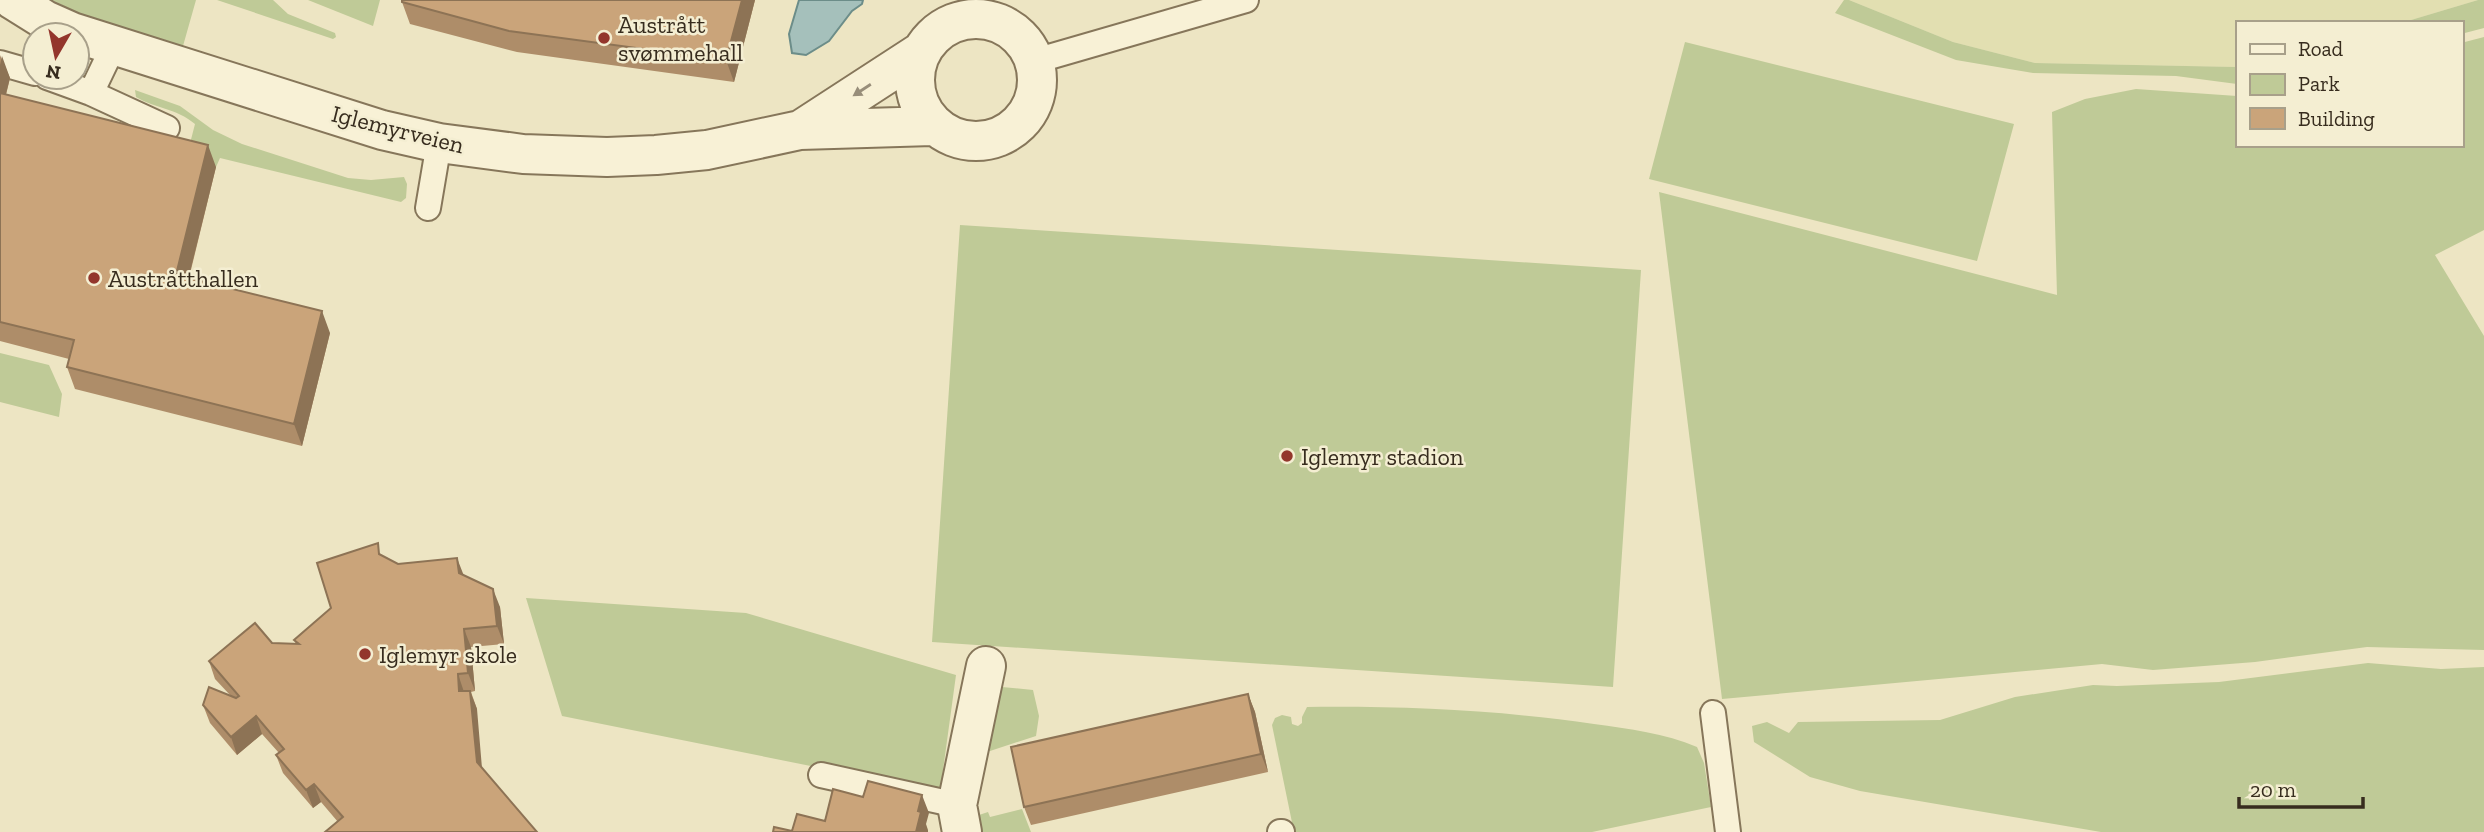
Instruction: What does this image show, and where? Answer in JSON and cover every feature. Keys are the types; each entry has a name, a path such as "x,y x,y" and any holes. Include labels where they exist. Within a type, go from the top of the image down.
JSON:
{"street":[{"name":"Iglemyrveien","path":"13,0 45,20 114,45 382,130 439,144 523,154 607,157 707,149 800,130 932,126"},
{"path":"980,9 1017,33 1035,61 1037,94 1022,123 995,141 962,142 932,126 914,92 926,29 958,20 980,9"},
{"name":"Iglemyrveien","path":"800,130 926,29"},
{"path":"960,819 986,666"}],"lane":[{"path":"1035,61 1245,0"},
{"path":"91,93 114,45"},
{"path":"0,63 21,69"},
{"path":"86,91 167,128"},
{"path":"428,208 439,144"},
{"path":"1713,713 1728,832"},
{"path":"821,775 960,819"}],"shaded area":[{"path":"1849,0 2478,0 2408,21 2236,21 2236,67 2035,63 1953,42"}],"green space":[{"path":"52,0 196,0 183,46 80,14"},
{"path":"217,0 273,0 288,14 335,33 336,37 333,39"},
{"path":"308,0 380,0 373,26"},
{"path":"1844,0 1849,0 1953,42 2035,63 2236,67 2236,84 2176,76 2033,73 1956,60 1835,13"},
{"path":"2484,0 2484,28 2463,33 2463,21 2408,21"},
{"path":"2484,37 2484,230 2435,255 2484,336 2484,650 2367,647 2255,662 2153,670 2102,664 1722,699 1659,192 2057,295 2052,112 2085,99 2136,89 2236,96 2236,147 2463,147 2463,42"},
{"path":"1685,42 2014,124 1977,261 1649,179"},
{"path":"135,90 180,106 213,130 242,144 348,178 371,180 404,177 407,184 406,198 401,202 220,158 216,167 186,159 195,124 181,115 136,97"},
{"name":"Iglemyr stadion","path":"960,225 1641,270 1613,687 932,642"},
{"path":"0,353 49,365 62,394 59,417 0,402"},
{"path":"526,598 746,613 956,675 940,792 562,716"},
{"path":"2368,663 2441,669 2484,667 2484,832 2101,832 1860,791 1810,777 1754,742 1752,726 1767,722 1789,733 1798,722 1940,720 2015,697 2093,685 2219,682"},
{"path":"1002,687 1033,690 1039,716 1036,736 990,751 983,747 989,696"},
{"path":"1307,707 1487,712 1558,719 1660,735 1697,747 1704,763 1711,807 1592,832 1294,832 1272,725 1275,718 1282,715 1291,717 1292,724 1298,726 1302,723"},
{"path":"1022,809 1031,832 980,832 973,817 988,812 990,817"}],"water":[{"path":"799,0 863,0 829,41 806,55 792,53 789,34"}],"building":[{"name":"Austrått svømmehall","path":"402,0 742,0 726,60 509,31"},
{"name":"Austråtthallen","path":"0,93 208,145 176,275 322,311 294,424 67,367 74,340 0,322"},
{"path":"378,543 379,554 398,564 457,558 459,573 493,589 497,626 464,629 468,673 458,674 459,691 470,691 477,762 537,832 325,832 343,817 314,784 306,790 276,755 284,749 256,716 231,737 203,705 209,687 236,698 239,696 209,661 255,623 272,643 299,644 294,640 331,608 317,563"},
{"path":"1248,694 1261,754 1024,807 1011,747"},
{"path":"868,781 922,795 916,832 773,832 774,827 792,831 797,814 825,821 833,789 863,797"}],"place":[{"name":"Austrått svømmehall","path":"604,38"},
{"name":"Austråtthallen","path":"94,278"},
{"name":"Iglemyr stadion","path":"1287,456"},
{"name":"Iglemyr skole","path":"365,654"}]}
